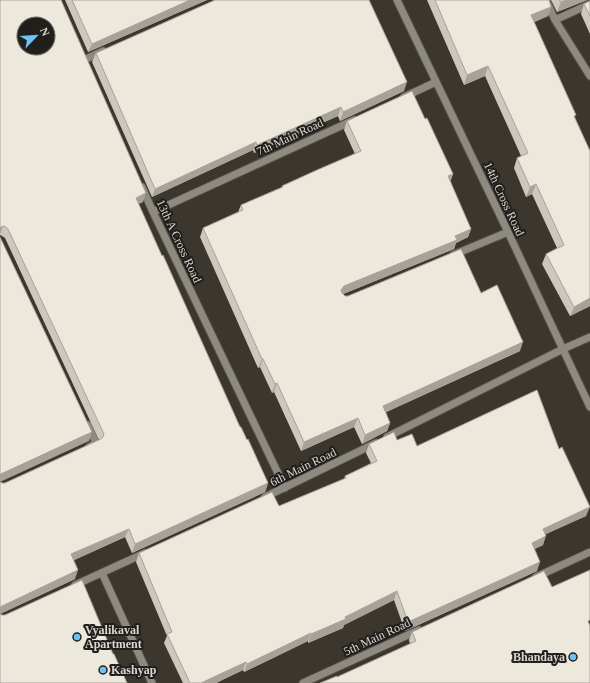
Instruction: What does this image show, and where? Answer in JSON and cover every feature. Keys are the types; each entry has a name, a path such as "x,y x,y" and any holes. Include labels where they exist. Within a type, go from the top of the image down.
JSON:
{"street":[{"name":"14th Cross Road","path":"397,0 590,407"},
{"path":"546,0 555,20 590,76"},
{"path":"555,20 590,4"},
{"path":"89,66 84,56 107,50"},
{"path":"400,99 436,82"},
{"name":"7th Main Road","path":"153,212 364,116"},
{"name":"13th A Cross Road","path":"140,183 285,488"},
{"path":"443,259 508,232"},
{"name":"6th Main Road","path":"257,501 590,337"},
{"path":"83,415 96,443 83,450"},
{"path":"65,589 151,550"},
{"path":"533,578 590,552"},
{"path":"102,573 152,683"},
{"name":"5th Main Road","path":"303,683 425,627"}],"building":[{"path":"0,0 61,0 146,193 136,198 240,427 247,440 248,439 268,483 135,544 129,529 71,554 78,570 0,607 0,482 5,483 101,439 104,434 8,229 3,226 0,228"},
{"path":"72,0 190,0 92,44"},
{"path":"215,0 369,0 407,82 343,112 341,107 257,145 256,142 155,189 96,53"},
{"path":"435,0 549,0 551,7 531,15 576,115 574,116 590,151 590,298 574,307 546,254 564,245 536,184 530,187 517,158 528,153 488,66 467,75"},
{"path":"590,1 590,16 584,4"},
{"path":"412,91 425,119 427,118 453,174 448,176 471,229 455,236 457,240 344,286 341,290 342,293 345,296 348,296 461,249 481,293 497,285 523,342 383,406 390,423 365,435 358,418 304,442 277,383 275,384 262,359 203,228 243,210 241,205 361,151 347,121"},
{"path":"0,237 92,432 0,475"},
{"path":"537,390 559,449 562,447 590,507 543,529 546,536 532,543 540,562 408,622 397,591 345,617 346,619 311,633 247,664 246,662 201,683 190,683 167,634 172,632 139,553 272,492 279,506 346,478 345,476 377,461 369,444 394,432 397,440 412,434 417,446"},
{"path":"590,570 590,620 588,621 590,626 590,683 320,683 337,677 416,641 412,632 544,571 552,587"},
{"path":"82,580 113,654 127,683 0,683 0,614 5,615"}],"place":[{"name":"Vyalikaval Apartment","path":"77,637"},
{"name":"Bhandaya","path":"573,657"},
{"name":"Kashyap","path":"103,670"}]}
